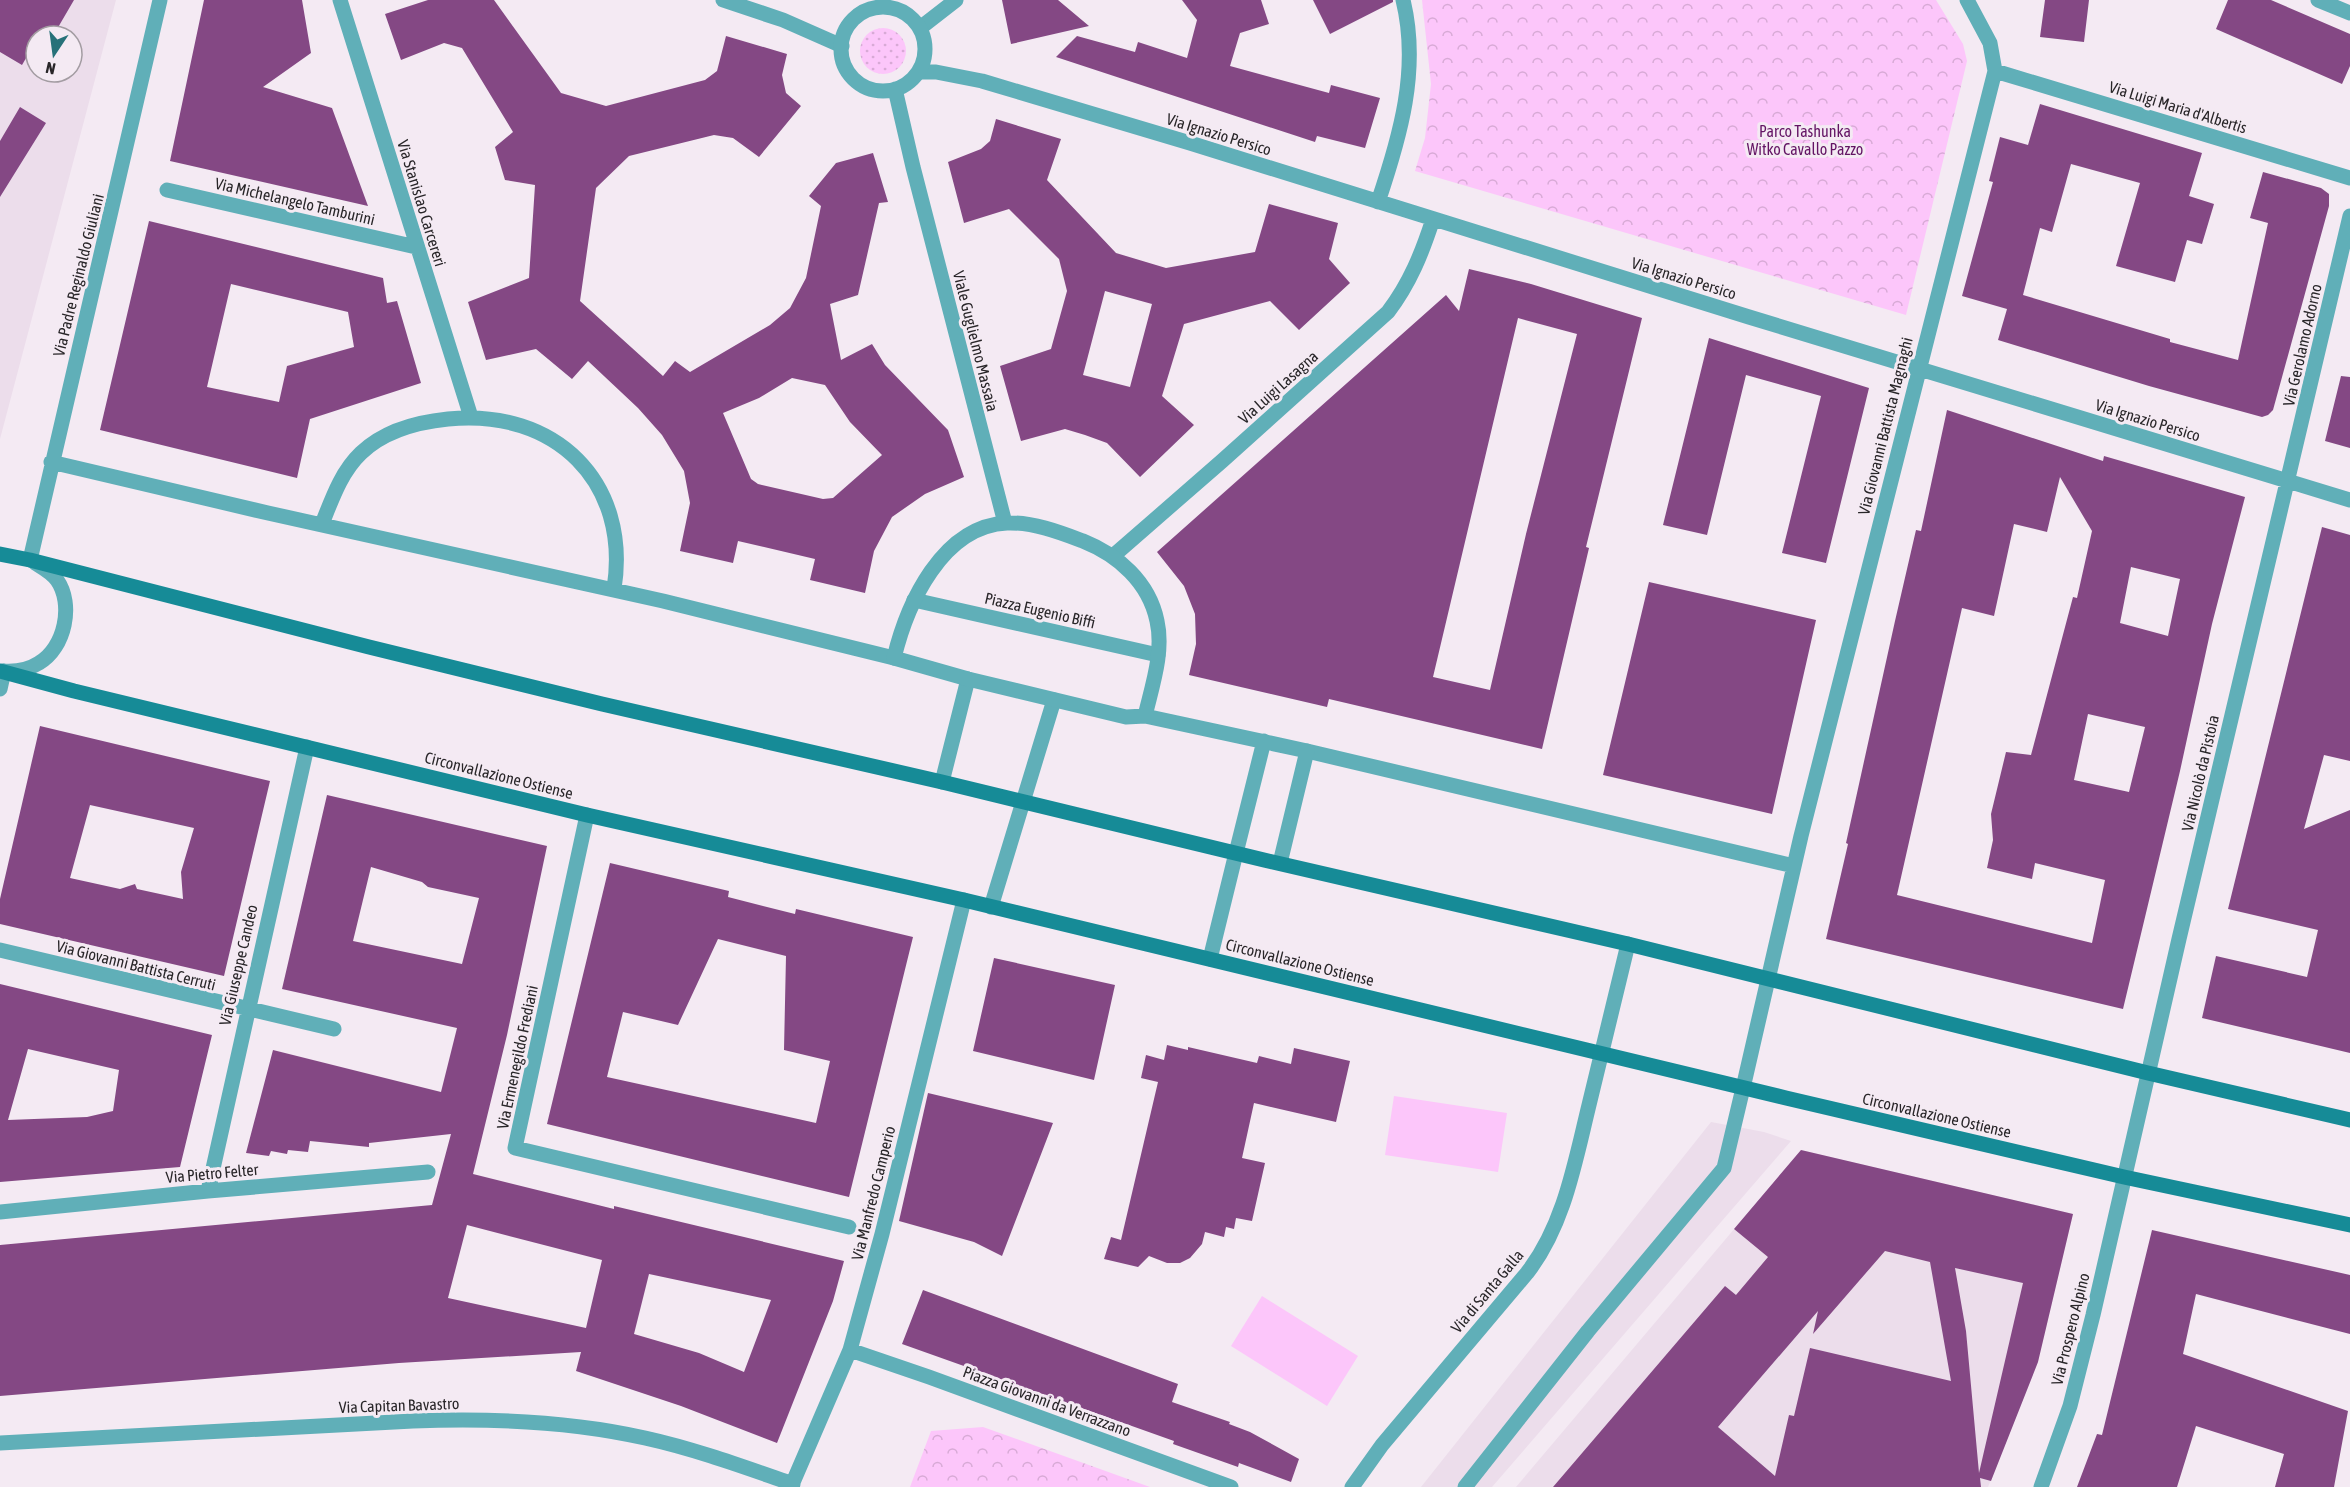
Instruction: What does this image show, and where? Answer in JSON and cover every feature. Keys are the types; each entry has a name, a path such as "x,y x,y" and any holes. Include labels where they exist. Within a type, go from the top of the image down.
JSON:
{"main road":[{"path":"0,554 591,701 1628,944 2148,1073 2350,1120"},
{"name":"Circonvallazione Ostiense","path":"1,671 587,815 964,900 1743,1088 2124,1177 2350,1225"}],"street":[{"name":"Via Padre Reginaldo Giuliani","path":"30,560 160,0"},
{"name":"Via Stanislao Carcereri","path":"340,0 471,417"},
{"path":"723,0 783,20 842,46"},
{"path":"920,28 956,0"},
{"path":"1378,202 1398,135 1409,76 1408,25 1403,0"},
{"name":"Via Giovanni Battista Magnaghi","path":"1794,866 1918,368 1995,71 1990,43 1967,0"},
{"path":"2318,0 2350,13"},
{"path":"871,4 909,15 920,28 925,46 922,64 919,72 905,85 895,89 876,90 854,79 846,68 842,46 845,31 849,24 871,4"},
{"name":"Via Luigi Maria d'Albertis","path":"1995,71 2350,178"},
{"name":"Via Ignazio Persico","path":"919,72 954,75 1190,143 2350,500"},
{"name":"Viale Guglielmo Massaia","path":"895,89 1005,523"},
{"name":"Via Michelangelo Tamburini","path":"166,190 416,247"},
{"name":"Via Gerolamo Adorno","path":"2288,482 2350,216"},
{"name":"Via Luigi Lasagna","path":"1113,556 1388,312 1409,282 1418,264 1433,219"},
{"path":"322,524 335,493 351,465 375,442 392,433 422,423 471,417 493,418 527,427 551,437 580,460 603,495 614,528 618,554 614,589"},
{"path":"51,462 614,589 1126,717 1145,716 1264,741 1794,866 1725,1168 1588,1331 1466,1487"},
{"name":"Via Nicolò da Pistoia","path":"2148,1073 2288,482"},
{"path":"894,658 914,600 936,564 959,543 977,532 1005,523 1024,523 1064,534 1095,546 1113,556 1140,583 1151,602 1159,631 1158,655 1145,716"},
{"path":"0,559 14,557 30,560 51,573 60,587 65,607 63,630 53,649 40,663 18,671 1,671 0,688"},
{"name":"Piazza Eugenio Biffi","path":"914,600 1158,655"},
{"path":"942,782 968,679"},
{"path":"991,907 1054,700"},
{"path":"1210,959 1264,741"},
{"name":"Via Giuseppe Candeo","path":"207,1191 307,747"},
{"path":"1280,863 1307,751"},
{"name":"Via Ermenegildo Frediani","path":"587,815 515,1148 849,1227"},
{"name":"Via Manfredo Camperio","path":"792,1486 850,1350 882,1234 964,900"},
{"path":"1602,1053 1628,944"},
{"name":"Via Giovanni Battista Cerruti","path":"0,950 334,1029"},
{"name":"Via di Santa Galla","path":"1352,1487 1382,1445 1537,1260 1561,1206 1602,1053"},
{"path":"2124,1177 2148,1073"},
{"name":"Via Pietro Felter","path":"0,1212 428,1172"},
{"name":"Via Prospero Alpino","path":"2042,1487 2070,1406 2124,1177"},
{"name":"Piazza Giovanni da Verrazzano","path":"850,1350 1231,1487"},
{"name":"Via Capitan Bavastro","path":"0,1443 480,1420 576,1427 644,1438 730,1462 792,1486"}],"shaded area":[{"path":"0,0 116,0 0,439"},
{"path":"1711,1122 1764,1132 1791,1141 1492,1487 1421,1487"},
{"path":"1801,1150 2073,1214 2038,1362 1988,1487 1516,1487"}],"green space":[{"name":"Parco Tashunka Witko Cavallo Pazzo","path":"1422,0 1936,0 1963,44 1967,61 1906,315 1415,171 1425,138 1431,84"},
{"path":"883,28 899,35 906,51 899,67 883,74 867,67 860,51 867,35"},
{"path":"1394,1096 1507,1113 1498,1172 1385,1155"},
{"path":"1262,1296 1358,1356 1327,1406 1231,1346"},
{"path":"983,1427 1150,1487 910,1487 931,1431"}],"building":[{"path":"0,0 74,0 60,24 24,24 24,62 22,65 0,52"},
{"path":"204,0 302,0 311,53 263,87 332,108 368,206 170,161"},
{"path":"428,0 494,0 561,93 606,106 705,80 717,71 726,36 787,54 782,75 786,93 801,106 759,157 733,138 714,135 629,156 596,188 580,301 663,376 675,361 690,372 770,325 790,308 806,278 821,206 809,196 836,163 873,153 888,202 879,203 858,295 830,304 841,360 872,344 885,365 948,430 964,477 925,494 892,517 874,551 865,593 810,580 815,559 738,541 733,563 680,551 690,503 684,471 662,435 638,408 588,361 572,379 536,349 486,360 468,302 529,278 535,185 505,180 495,147 513,132 462,48 444,43 401,60 385,14","holes":["792,378 825,385 850,422 882,455 833,498 823,499 758,484 751,479 723,413 759,398"]},
{"path":"1002,0 1058,0 1089,26 1011,44"},
{"path":"1182,0 1261,0 1269,24 1240,33 1230,66 1329,93 1331,85 1380,98 1365,148 1317,136 1315,142 1056,57 1077,36 1135,52 1138,42 1187,58 1197,20"},
{"path":"1313,0 1393,0 1393,2 1330,34"},
{"path":"2045,0 2089,0 2084,42 2040,37"},
{"path":"2228,0 2271,0 2350,34 2350,66 2342,84 2216,29"},
{"path":"2040,104 2202,153 2189,196 2214,204 2202,244 2187,240 2175,282 2116,266 2140,183 2071,164 2052,232 2040,228 2023,295 2170,339 2170,342 2238,360 2268,223 2250,218 2263,172 2321,188 2329,194 2329,206 2273,410 2268,415 2262,417 2149,386 1998,340 2007,309 1962,296 1993,182 1989,181 2000,137 2028,145"},
{"path":"20,107 46,123 0,197 0,141"},
{"path":"996,119 1061,139 1047,180 1116,253 1166,268 1255,252 1269,204 1338,223 1329,259 1350,283 1299,330 1270,301 1184,324 1162,396 1194,425 1140,477 1107,443 1085,435 1065,429 1021,441 1000,366 1051,349 1067,291 1059,259 1009,209 964,223 948,162 981,149 990,141","holes":["1105,291 1152,304 1130,387 1083,375"]},
{"path":"149,221 383,278 387,303 397,301 421,383 310,419 297,478 100,430","holes":["231,284 348,312 354,347 287,366 279,402 207,387"]},
{"path":"1469,269 1531,284 1642,318 1586,547 1589,548 1542,749 1329,699 1327,707 1189,675 1196,644 1195,614 1184,586 1157,552 1446,295 1459,311","holes":["1518,318 1577,334 1526,534 1490,690 1433,677"]},
{"path":"1709,338 1869,388 1826,563 1782,553 1821,396 1746,375 1707,535 1663,525"},
{"path":"2341,376 2350,377 2350,448 2325,441"},
{"path":"1947,410 2103,461 2104,456 2245,497 2212,624 2180,771 2123,1009 1826,939 1916,530 1921,531","holes":["2060,477 2092,531 2077,598 2073,597 2031,755 2006,752 1991,814 1993,840 1987,868 2032,879 2035,863 2105,880 2092,943 1897,895 1962,608 1994,616 2014,524 2047,532","2131,567 2180,579 2168,636 2120,623","2088,714 2145,727 2129,792 2074,780"]},
{"path":"2322,527 2350,535 2350,761 2324,755 2304,829 2350,810 2350,1053 2202,1018 2216,956 2307,977 2318,930 2228,909"},
{"path":"1649,582 1816,620 1772,814 1603,775"},
{"path":"40,726 270,781 224,976 0,924 0,899","holes":["90,805 194,828 181,872 183,899 137,889 135,884 120,889 70,878"]},
{"path":"327,795 547,846 507,1035 473,1174 614,1209 614,1206 844,1261 833,1301 777,1443 681,1406 576,1371 581,1352 399,1363 0,1396 0,1245 432,1205 451,1134 369,1143 369,1147 310,1141 308,1152 288,1150 287,1154 271,1151 269,1156 246,1153 273,1050 441,1092 457,1028 282,989","holes":["371,867 422,882 428,887 479,898 462,964 353,941","467,1225 602,1260 586,1328 448,1298","649,1274 771,1300 744,1372 699,1353 634,1334"]},
{"path":"610,863 729,891 728,897 795,914 796,909 913,937 849,1197 547,1124","holes":["718,939 786,956 784,1050 830,1061 816,1123 607,1077 623,1012 678,1025"]},
{"path":"994,958 1115,985 1094,1080 973,1051"},
{"path":"0,984 212,1035 180,1167 0,1182","holes":["28,1049 119,1070 113,1111 87,1117 8,1120"]},
{"path":"1167,1045 1188,1050 1188,1047 1257,1063 1259,1056 1291,1064 1294,1048 1350,1061 1336,1122 1254,1103 1242,1158 1265,1163 1252,1221 1236,1218 1234,1229 1226,1227 1224,1237 1205,1232 1202,1244 1190,1258 1180,1263 1167,1263 1149,1256 1138,1267 1104,1259 1111,1237 1121,1240 1158,1082 1141,1078 1146,1055 1164,1060"},
{"path":"928,1093 1053,1123 1002,1256 974,1242 899,1221"},
{"path":"1801,1150 2073,1214 2038,1362 1991,1481 1980,1478 1981,1487 1553,1487 1725,1286 1736,1295 1768,1257 1734,1229","holes":["1885,1251 1930,1262 1951,1381 1810,1348 1794,1416 1789,1415 1775,1476 1718,1427 1818,1311 1813,1334","1955,1268 2023,1283 1979,1473 1966,1331"]},
{"path":"2152,1230 2350,1275 2350,1334 2196,1294 2183,1354 2348,1411 2334,1487 2275,1487 2284,1454 2196,1426 2177,1487 2077,1487 2097,1434 2102,1435"},
{"path":"923,1290 1178,1384 1172,1402 1230,1422 1229,1424 1250,1432 1299,1459 1291,1482 1239,1463 1238,1467 1173,1444 1174,1441 902,1344"}]}
